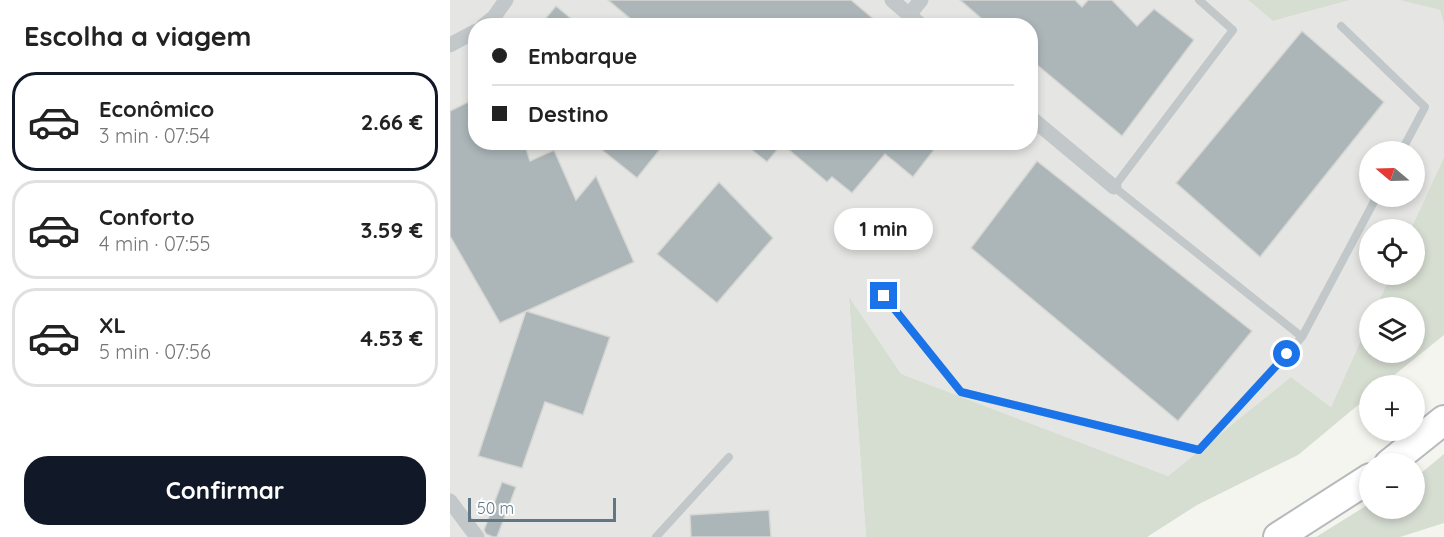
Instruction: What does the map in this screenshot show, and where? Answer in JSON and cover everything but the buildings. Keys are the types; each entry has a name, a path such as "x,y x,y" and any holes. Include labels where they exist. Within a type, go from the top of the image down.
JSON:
{"highway":[{"path":"1403,453 1444,420"},
{"path":"1278,537 1359,485"}],"street":[{"path":"493,18 506,0"},
{"path":"892,0 913,18"},
{"path":"909,15 921,0"},
{"path":"450,45 468,35"},
{"path":"1038,124 1114,187"},
{"path":"450,501 477,537"}],"lane":[{"path":"1199,0 1233,30 1114,187 1302,338"},
{"path":"1341,26 1425,107 1407,141"},
{"path":"884,296 961,392 1199,450 1302,338 1371,207"},
{"path":"657,537 729,457"}],"shaded area":[{"path":"450,0 1248,0 1273,21 1350,0 1399,0 1440,10 1444,24 1444,157 1425,198 1425,141 1359,141 1359,207 1421,207 1416,219 1359,219 1359,285 1386,285 1381,297 1359,297 1359,344 1331,407 1291,377 1168,476 900,374 849,298 866,537 450,537"},
{"path":"1248,0 1350,0 1273,21"},
{"path":"1399,0 1444,0 1444,24 1440,10"},
{"path":"1444,157 1444,335 1425,350 1425,297 1381,297 1386,285 1425,285 1425,219 1416,219 1421,207 1425,207 1425,198"},
{"path":"849,297 901,374 1168,476 1291,377 1331,407 1359,344 1359,363 1409,363 1394,375 1359,375 1359,404 1298,455 1197,505 1147,537 866,537"},
{"path":"1444,454 1444,523 1400,537 1316,537 1359,510 1359,519 1425,519 1425,470"}],"route":[{"path":"884,296 961,392 1199,450 1287,354"}]}
